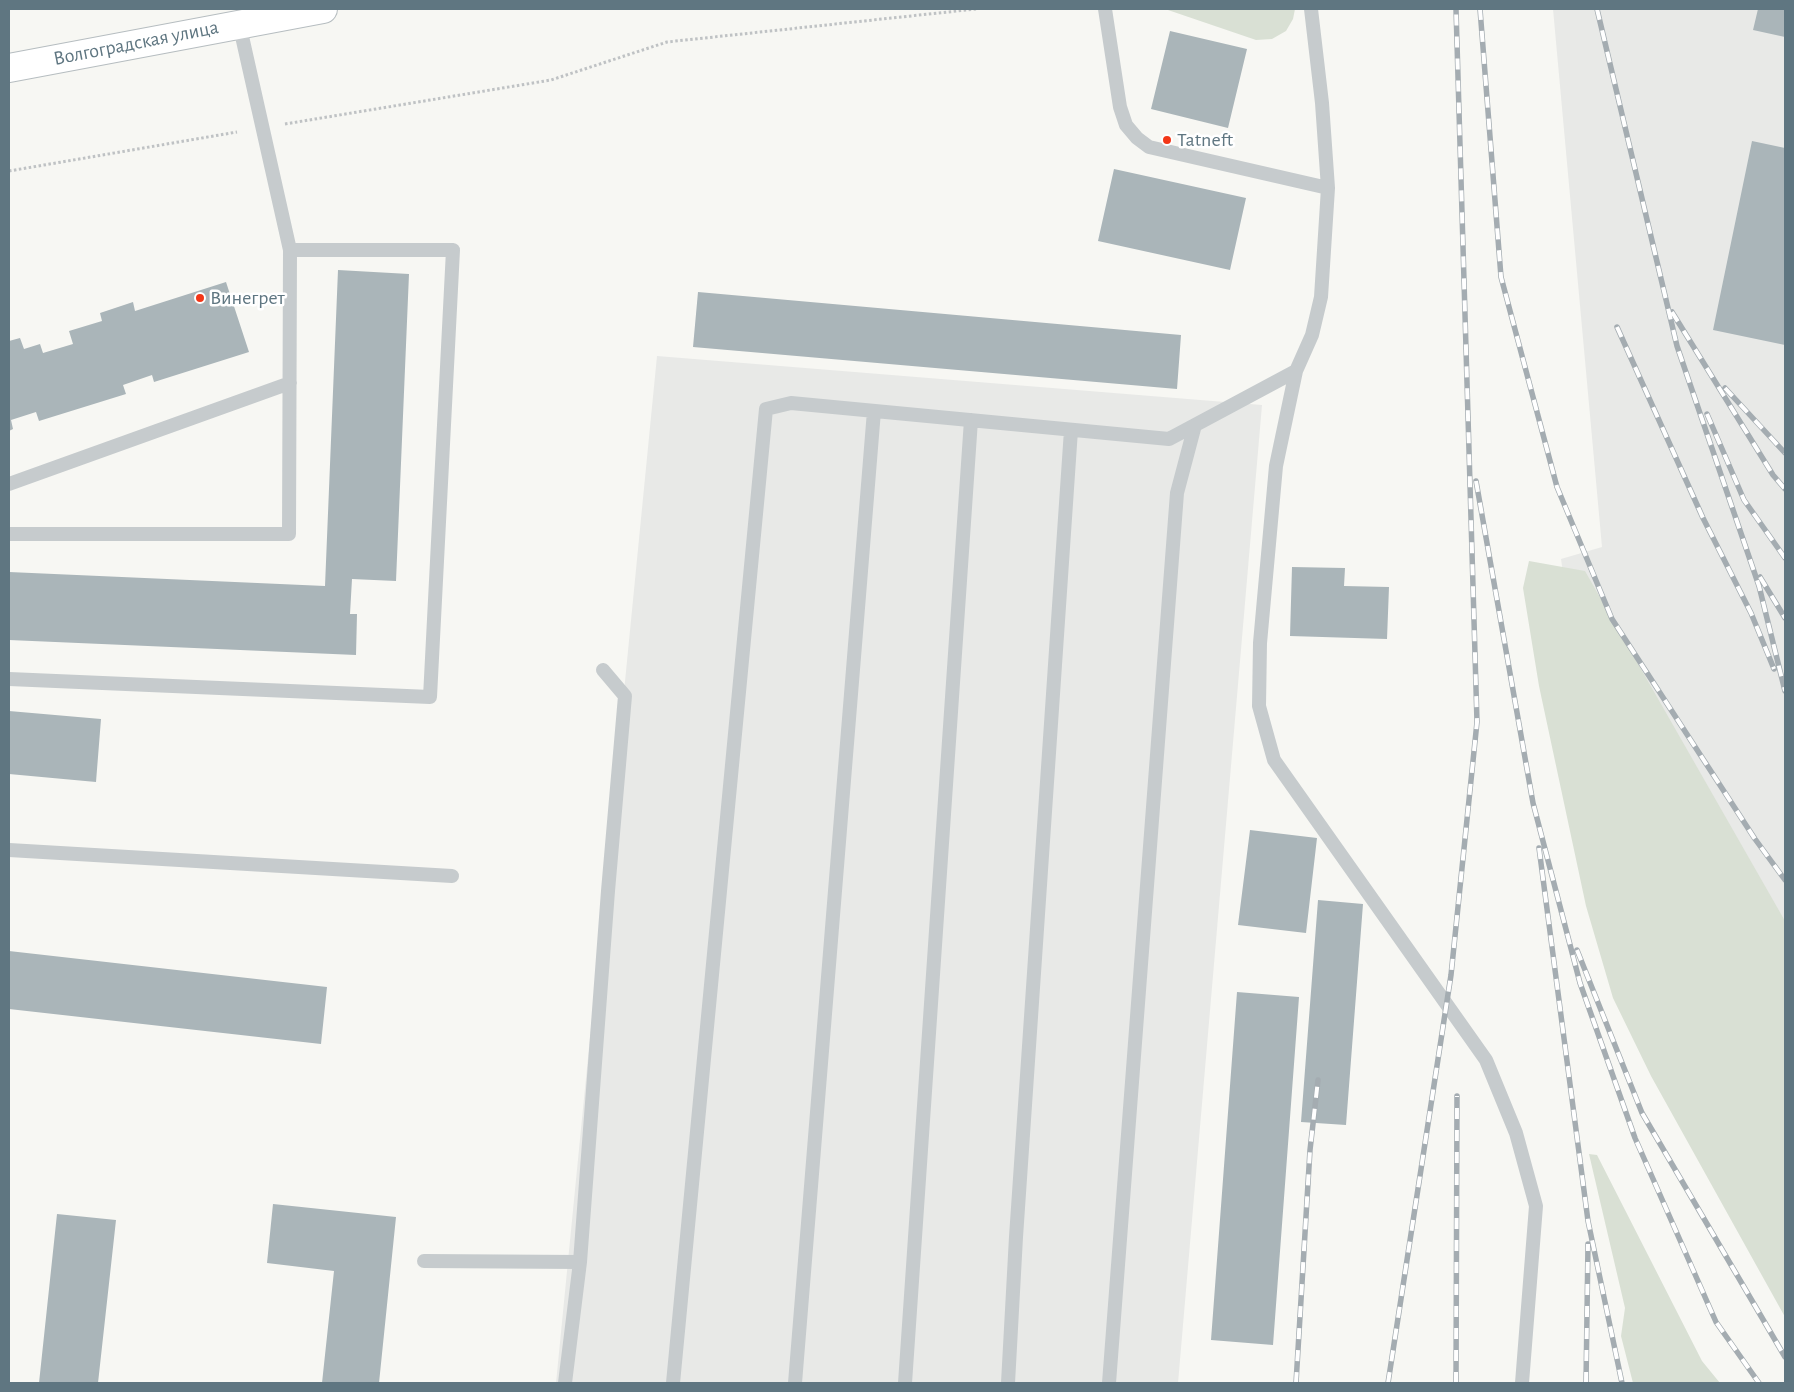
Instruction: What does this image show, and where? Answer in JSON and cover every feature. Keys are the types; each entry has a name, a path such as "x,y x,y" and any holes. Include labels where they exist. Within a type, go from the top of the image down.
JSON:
{"main road":[{"name":"Волгоградская улица","path":"9,68 239,23 323,9"}],"lane":[{"path":"1104,9 1120,107 1126,125 1148,147 1328,188"},
{"path":"1310,9 1322,103 1328,188 1321,297 1312,335 1296,371 1276,466 1260,643 1259,706 1274,760 1486,1060 1516,1133 1536,1206 1522,1383"},
{"path":"9,534 289,534 290,250 239,23"},
{"path":"9,679 430,697 453,250 290,250"},
{"path":"673,1383 766,409 791,403 1169,439 1296,371"},
{"path":"9,484 290,382"},
{"path":"795,1383 874,411"},
{"path":"905,1383 971,420"},
{"path":"1110,1383 1177,493 1195,425"},
{"path":"1008,1383 1016,1237 1071,430"},
{"path":"565,1383 580,1262 625,696 603,670"},
{"path":"9,850 452,876"},
{"path":"424,1261 580,1262"}],"path":[{"path":"551,80 666,42 976,9"}],"shaded area":[{"path":"1165,9 1295,9 1293,19 1286,31 1272,39 1256,40"},
{"path":"1553,9 1785,9 1785,1158 1614,926 1561,559 1602,547"},
{"path":"657,356 1262,405 1178,1383 556,1383"},
{"path":"1529,561 1585,571 1785,921 1785,1317 1651,1076 1613,998 1586,906 1539,686 1523,588"},
{"path":"1589,1154 1597,1155 1702,1361 1720,1383 1633,1383 1621,1336 1625,1308"}],"building":[{"path":"1758,9 1785,9 1785,37 1753,30"},
{"path":"1170,31 1247,49 1228,128 1151,109"},
{"path":"1752,141 1785,148 1785,345 1713,330"},
{"path":"1114,169 1246,198 1230,270 1098,241"},
{"path":"338,270 409,274 396,581 352,579 350,614 357,614 356,655 9,640 9,572 325,586"},
{"path":"226,282 249,352 154,382 152,375 123,385 126,394 39,421 36,412 11,420 13,429 9,431 9,341 20,338 24,349 40,344 43,353 73,344 69,331 102,321 100,313 133,302 135,311"},
{"path":"698,292 1181,335 1177,389 693,347"},
{"path":"1292,567 1345,568 1344,586 1389,587 1387,639 1290,636"},
{"path":"9,711 101,719 96,782 9,774"},
{"path":"1250,830 1317,838 1306,933 1238,925"},
{"path":"1318,900 1363,904 1346,1125 1301,1122"},
{"path":"9,951 327,987 321,1044 9,1009"},
{"path":"1237,992 1299,997 1273,1345 1211,1340"},
{"path":"273,1204 396,1217 379,1383 322,1383 334,1271 267,1263"},
{"path":"57,1214 116,1220 98,1383 39,1383"}],"railway":[{"path":"1388,1383 1451,975 1477,722 1456,9"},
{"path":"1480,9 1501,277 1557,487 1612,619 1755,839 1785,880"},
{"path":"1597,9 1677,346 1759,586 1785,691"},
{"path":"1672,312 1773,475 1785,489"},
{"path":"1617,327 1703,518 1751,613 1774,669"},
{"path":"1725,388 1785,453"},
{"path":"1707,414 1744,500 1785,558"},
{"path":"1476,481 1533,803 1580,983 1635,1138 1716,1322 1759,1383"},
{"path":"1760,577 1785,618"},
{"path":"1539,848 1588,1221 1622,1383"},
{"path":"1577,950 1642,1113 1785,1357"},
{"path":"1296,1383 1310,1150 1318,1080"},
{"path":"1456,1383 1457,1096"},
{"path":"1586,1383 1588,1244"}],"place":[{"name":"Tatneft","path":"1167,140"},
{"name":"Винегрет","path":"200,298"}]}
